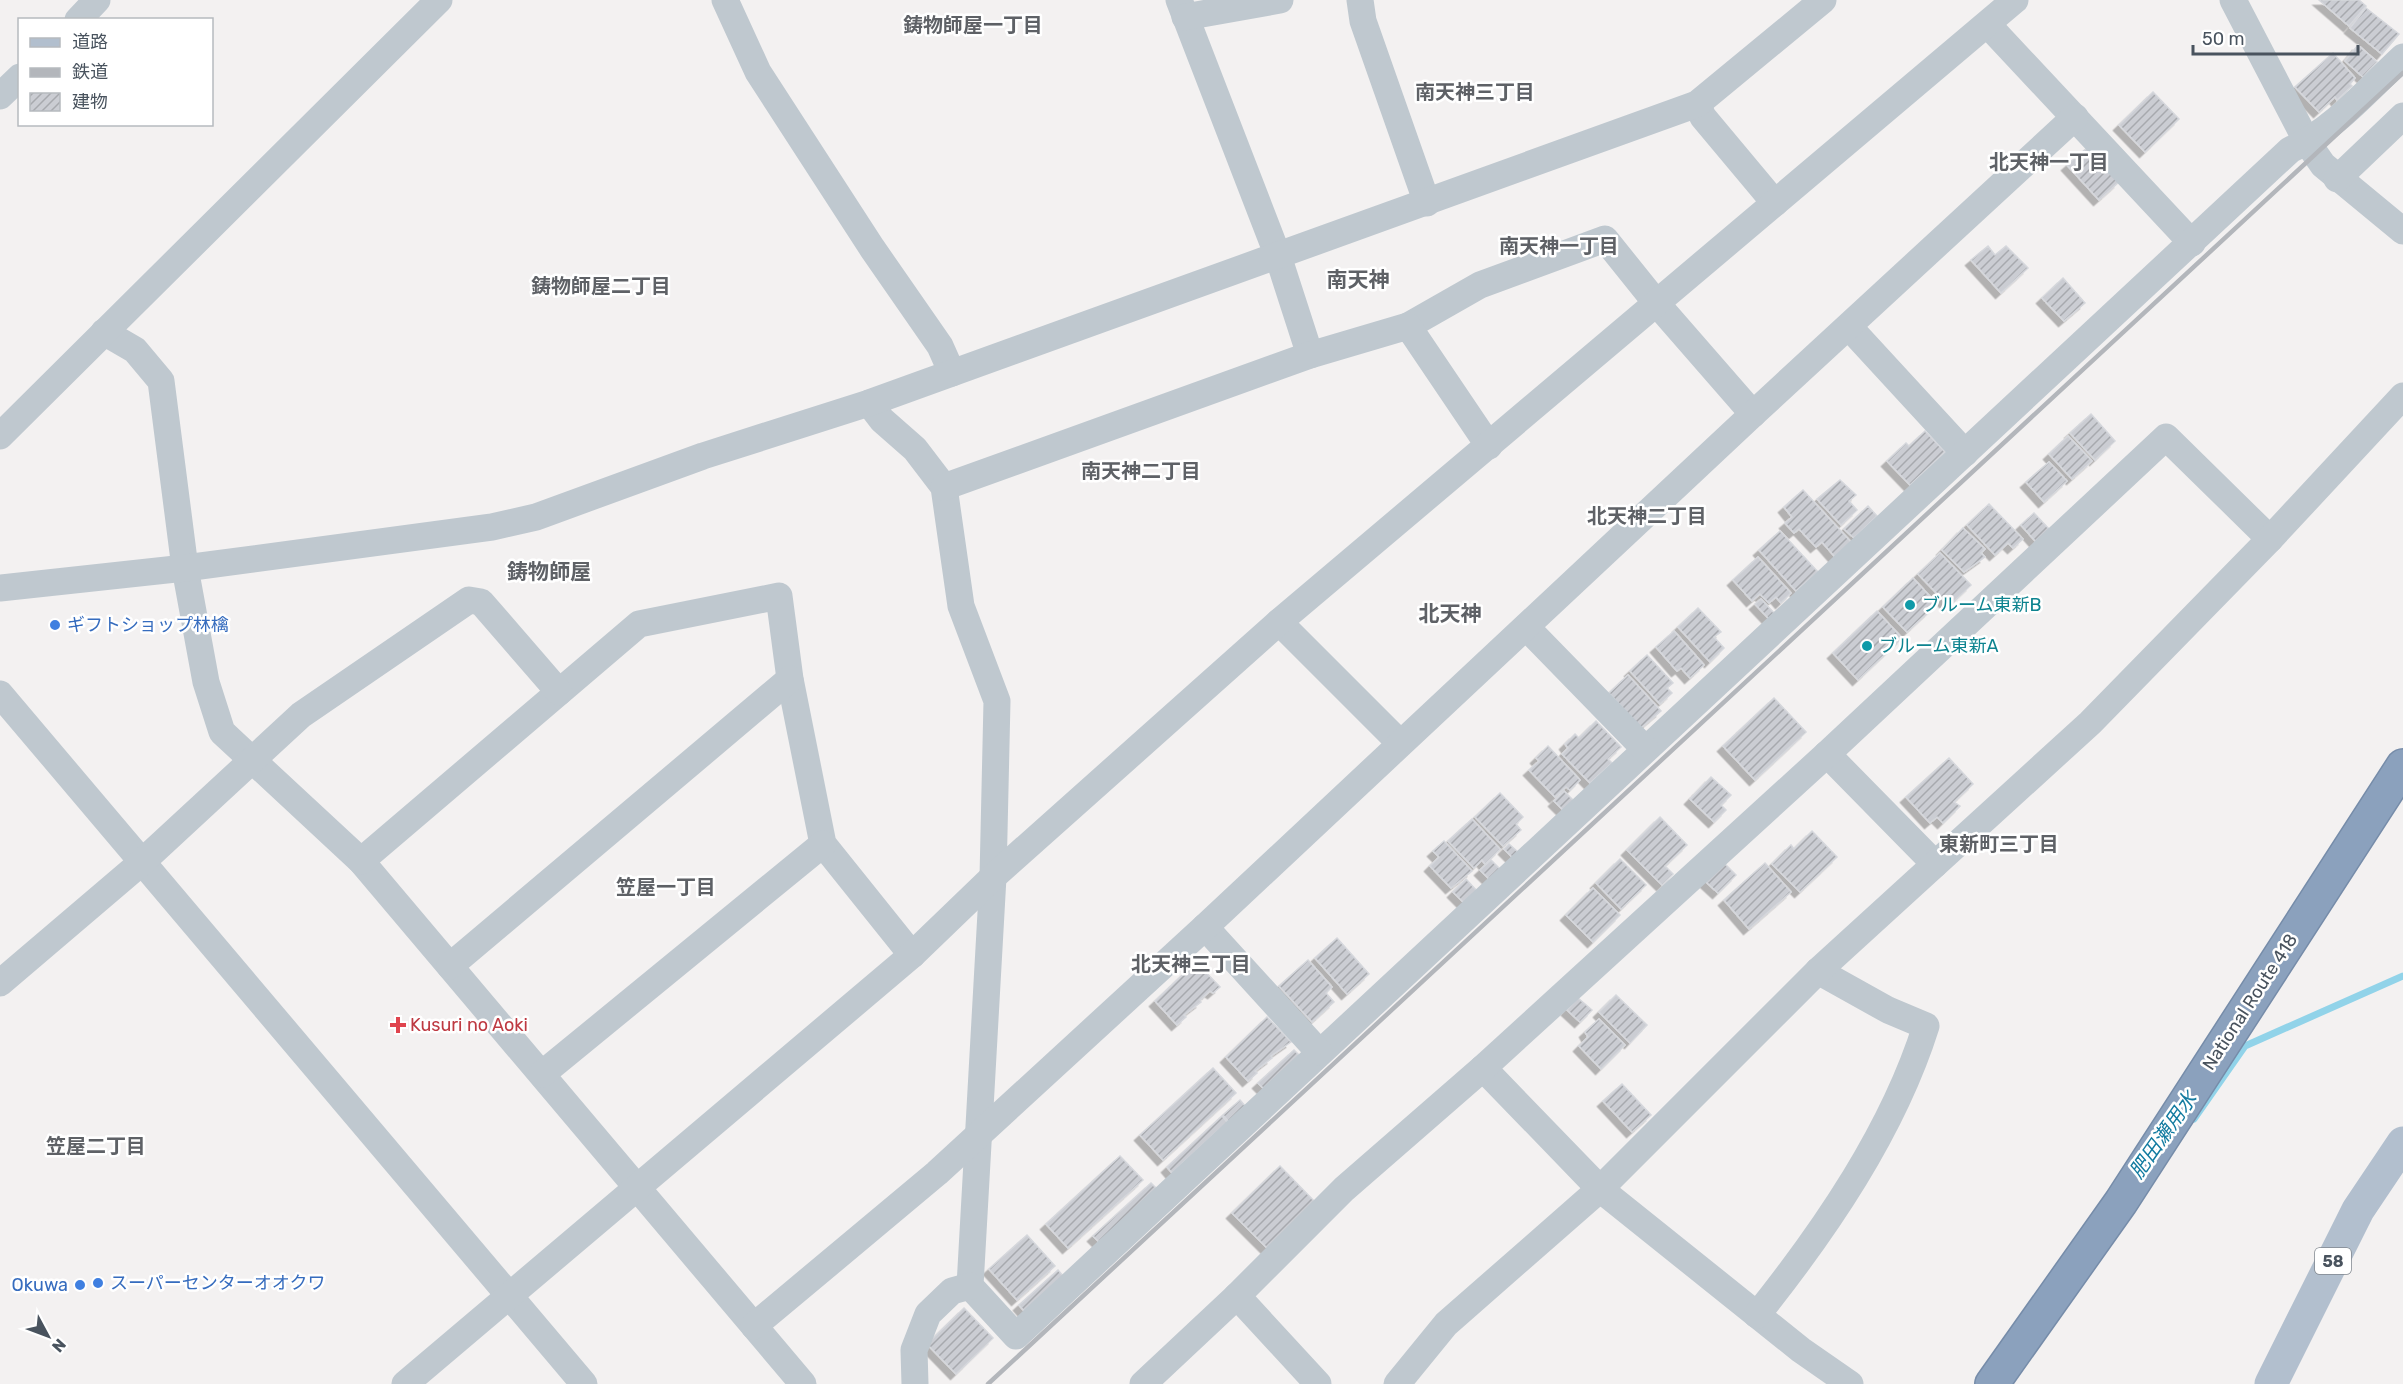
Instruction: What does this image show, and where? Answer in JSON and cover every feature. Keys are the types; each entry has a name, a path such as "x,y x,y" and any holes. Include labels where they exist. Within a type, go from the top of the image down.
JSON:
{"highway":[{"name":"National Route 418","path":"1992,1384 2121,1202 2403,766"}],"main road":[{"name":"58","path":"2271,1384 2358,1210 2403,1143"}],"street":[{"path":"80,18 97,0"},
{"path":"725,0 758,72 872,248 940,346 952,373"},
{"path":"1280,0 1182,8 1278,256 1310,355"},
{"path":"1347,0 1362,0 1363,21 1427,203"},
{"path":"0,588 185,568 492,527 536,517 703,456 869,403 1697,104 1823,0"},
{"path":"405,1384 912,955 993,877 1279,622 1658,305 2015,0"},
{"path":"2233,0 2307,142 2337,178 2403,231"},
{"path":"0,436 434,2"},
{"path":"1988,25 2192,243"},
{"path":"869,403 882,420 915,448 944,487 961,606 997,701 993,877 970,1286 1016,1336 2290,150 2307,142 2403,57"},
{"path":"0,96 18,79"},
{"path":"1697,104 1703,117 1775,203"},
{"path":"2337,178 2403,116"},
{"path":"754,1326 937,1173 979,1132 1205,927 1400,742 2075,117"},
{"path":"944,487 1310,355 1408,326 1480,285 1605,239 1658,305 1753,414"},
{"path":"1408,326 1489,446"},
{"path":"1848,327 1965,453"},
{"path":"104,332 135,350 161,381 185,568 206,682 222,732 361,861 803,1384"},
{"path":"1397,1384 1446,1324 1600,1189 1818,971 2090,723 2270,539 2403,396"},
{"path":"1143,1384 1237,1296 1344,1189 1483,1068 1827,754 2166,437 2270,539"},
{"path":"361,861 639,624 779,596 789,679 823,844 912,955"},
{"path":"0,983 142,862 301,715 469,600 481,602 559,692"},
{"path":"1279,622 1400,742"},
{"path":"1526,627 1645,749"},
{"path":"450,966 789,679"},
{"path":"0,694 584,1384"},
{"path":"1827,754 1935,864"},
{"path":"542,1074 823,844"},
{"path":"1205,927 1319,1052"},
{"path":"1757,1315 1785,1281 1857,1172 1890,1112 1926,1026 1888,1010 1818,971"},
{"path":"1483,1068 1600,1189 1757,1315 1850,1384"},
{"path":"915,1384 914,1350 928,1314 952,1291 970,1286"},
{"path":"1237,1296 1318,1384"}],"building":[{"path":"2319,0 2359,0 2366,6 2349,26"},
{"path":"2366,8 2399,34 2382,54 2350,28"},
{"path":"2358,45 2377,62 2363,77 2345,61"},
{"path":"2333,53 2355,78 2350,84 2352,86 2337,100 2335,97 2319,112 2295,87"},
{"path":"2153,92 2179,119 2145,152 2119,125"},
{"path":"2088,147 2119,182 2099,200 2067,165"},
{"path":"1988,246 1995,255 2006,246 2028,268 2001,293 1971,260"},
{"path":"2063,278 2085,303 2064,321 2042,298"},
{"path":"2091,414 2115,441 2095,460 2070,433"},
{"path":"1925,431 1945,452 1910,485 1887,461 1906,443 1909,446"},
{"path":"2068,436 2092,461 2072,479 2049,454"},
{"path":"2049,462 2067,481 2044,502 2026,482"},
{"path":"1840,480 1856,495 1849,501 1857,510 1841,525 1817,499"},
{"path":"1803,490 1851,542 1835,557 1822,542 1816,547 1799,529 1794,533 1785,523 1792,517 1784,507"},
{"path":"1989,504 2023,539 2013,548 2008,543 1995,555 1967,525"},
{"path":"1868,506 1877,516 1854,538 1844,529"},
{"path":"2034,513 2050,530 2036,542 2021,525"},
{"path":"1963,528 1985,549 1981,553 1985,557 1964,572 1942,550"},
{"path":"1780,531 1818,572 1796,591 1759,550"},
{"path":"1940,553 1971,585 1949,606 1918,574"},
{"path":"1758,557 1791,593 1781,603 1776,597 1769,603 1760,594 1752,601 1733,580"},
{"name":"ブルーム東新B","path":"1913,578 1937,604 1907,632 1883,607"},
{"path":"1761,599 1775,614 1769,619 1755,604"},
{"path":"1698,608 1721,632 1714,637 1724,648 1710,662 1678,627"},
{"name":"ブルーム東新A","path":"1877,611 1902,638 1858,680 1833,653"},
{"path":"1674,631 1704,665 1690,678 1681,668 1677,671 1656,647"},
{"path":"1647,655 1673,683 1667,688 1672,693 1660,704 1630,671"},
{"path":"1628,675 1661,711 1641,728 1609,693"},
{"path":"1774,698 1806,732 1755,780 1723,746"},
{"path":"1596,721 1621,747 1608,759 1612,763 1590,783 1562,754 1568,748 1565,744 1575,734 1579,738"},
{"path":"1548,746 1580,780 1570,790 1566,787 1555,797 1529,770 1539,761 1536,758"},
{"path":"1949,758 1973,784 1954,802 1960,806 1943,823 1937,817 1930,823 1906,797"},
{"path":"1711,777 1731,795 1721,805 1726,810 1714,822 1690,799"},
{"path":"1564,791 1574,801 1564,811 1554,801"},
{"path":"1500,793 1523,817 1516,824 1521,830 1503,846 1475,817"},
{"path":"1660,817 1687,845 1665,866 1673,874 1662,885 1627,850"},
{"path":"1472,819 1500,849 1485,864 1482,860 1474,868 1448,841"},
{"path":"1812,831 1837,857 1800,892 1772,864 1791,845 1794,849"},
{"path":"1444,841 1472,871 1451,888 1430,866 1439,857 1433,851"},
{"path":"1509,844 1519,853 1513,858 1504,849"},
{"path":"1620,859 1646,885 1621,909 1596,883"},
{"path":"1491,860 1501,870 1490,880 1480,870"},
{"path":"1724,863 1736,875 1718,893 1705,881"},
{"path":"1765,863 1791,892 1749,929 1724,900"},
{"path":"1466,879 1477,891 1464,903 1453,892"},
{"path":"1593,888 1620,915 1593,942 1566,915"},
{"path":"1337,938 1369,974 1347,994 1315,958"},
{"path":"1308,960 1332,987 1326,993 1334,1002 1312,1022 1279,986"},
{"path":"1196,962 1220,987 1213,993 1210,991 1200,1000 1201,1002 1184,1015 1186,1017 1177,1025 1155,1001"},
{"path":"1616,995 1647,1025 1630,1043 1599,1012"},
{"path":"1578,998 1592,1010 1580,1022 1567,1010"},
{"path":"1267,1017 1291,1042 1271,1056 1272,1058 1255,1071 1257,1073 1248,1081 1226,1057"},
{"path":"1599,1019 1625,1045 1601,1069 1579,1046 1588,1037 1585,1032"},
{"path":"1294,1050 1300,1056 1264,1089 1258,1083"},
{"path":"1213,1068 1236,1093 1163,1160 1140,1135"},
{"path":"1622,1084 1651,1115 1632,1132 1603,1101"},
{"path":"1240,1100 1246,1107 1229,1122 1223,1115"},
{"path":"1222,1116 1227,1122 1172,1173 1167,1167"},
{"path":"1120,1156 1143,1180 1068,1248 1046,1224"},
{"path":"1280,1166 1318,1205 1270,1251 1232,1213"},
{"path":"1151,1183 1157,1189 1099,1242 1093,1236"},
{"path":"1027,1235 1055,1266 1017,1300 989,1269"},
{"path":"1058,1270 1064,1277 1025,1312 1019,1305"},
{"path":"964,1308 993,1338 956,1374 927,1344"}],"waterway":[{"name":"肥田瀬用水","path":"2194,1119 2245,1046 2403,976"}],"railway":[{"path":"988,1384 2403,73"}],"place":[{"name":"ブルーム東新B","path":"1910,605"},
{"name":"ギフトショップ林檎","path":"55,625"},
{"name":"ブルーム東新A","path":"1867,646"},
{"name":"Kusuri no Aoki","path":"398,1025"},
{"name":"スーパーセンターオオクワ","path":"98,1283"},
{"name":"Okuwa","path":"80,1285"}],"district":[{"name":"鋳物師屋一丁目","path":"973,25"},
{"name":"南天神三丁目","path":"1475,92"},
{"name":"北天神一丁目","path":"2049,162"},
{"name":"南天神一丁目","path":"1559,246"},
{"name":"南天神","path":"1358,280"},
{"name":"鋳物師屋二丁目","path":"601,286"},
{"name":"南天神二丁目","path":"1141,471"},
{"name":"北天神二丁目","path":"1647,516"},
{"name":"鋳物師屋","path":"549,572"},
{"name":"北天神","path":"1450,614"},
{"name":"東新町三丁目","path":"1999,844"},
{"name":"笠屋一丁目","path":"666,887"},
{"name":"北天神三丁目","path":"1191,964"},
{"name":"笠屋二丁目","path":"96,1146"}]}
